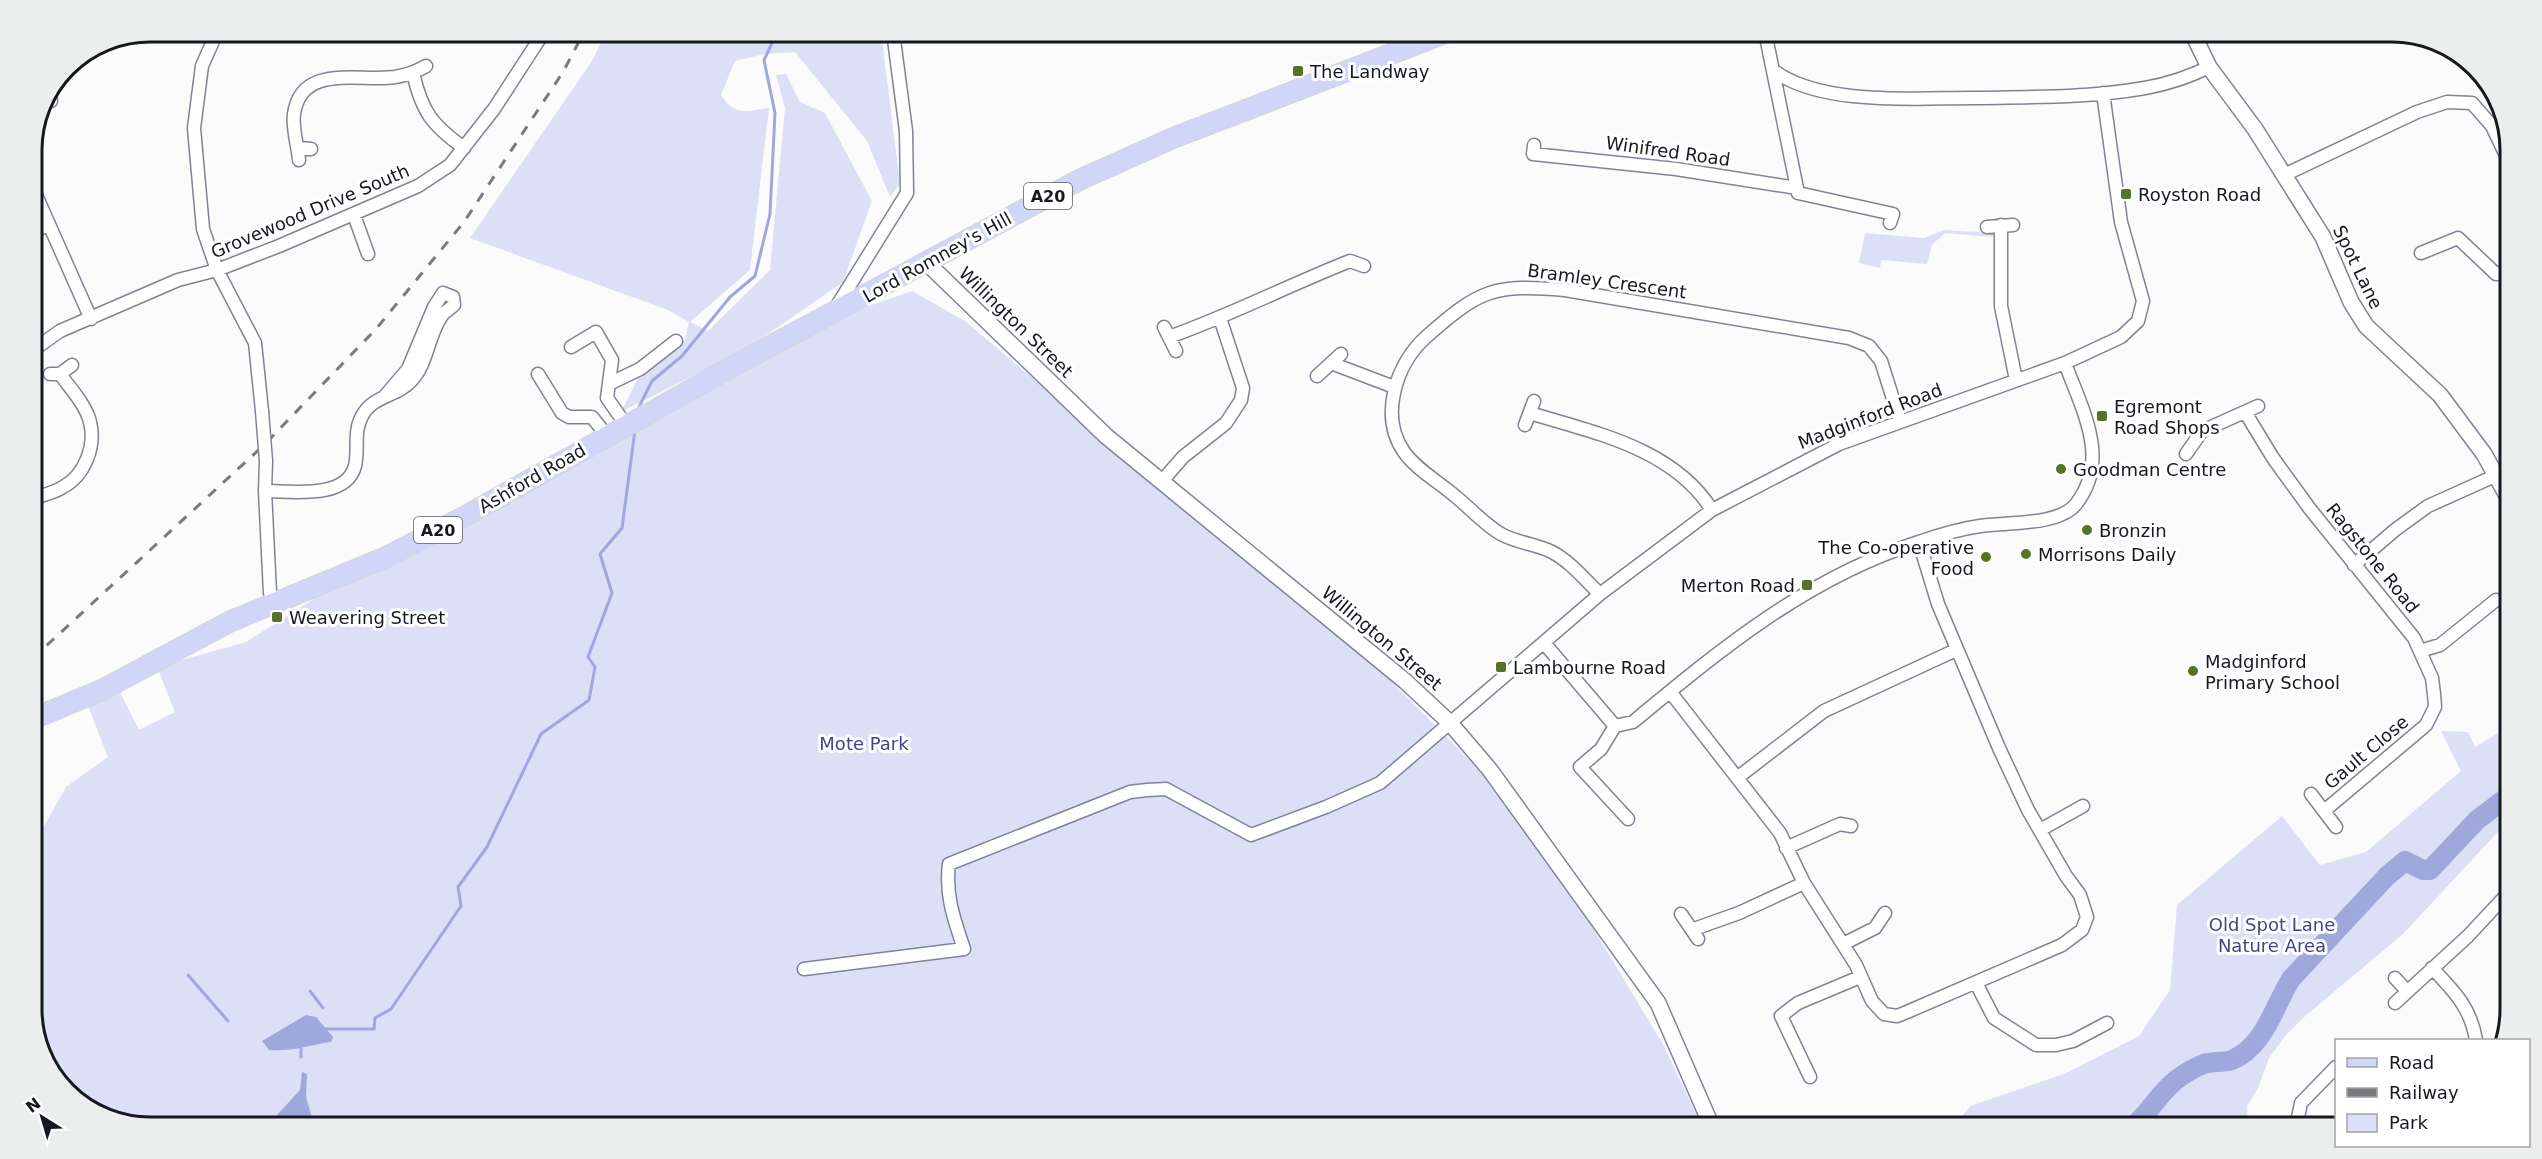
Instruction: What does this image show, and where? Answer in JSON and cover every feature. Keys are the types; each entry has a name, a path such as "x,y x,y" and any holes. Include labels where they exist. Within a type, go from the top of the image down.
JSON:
{"main road":[{"name":"Lord Romney's Hill","path":"831,315 1079,180 1173,138 1422,42"},
{"name":"Ashford Road","path":"42,715 102,690 229,622 384,558 462,518 607,436 831,315"}],"street":[{"path":"213,42 202,66 194,128 203,229 217,270 255,343 266,461 265,491 270,593"},
{"name":"Grovewood Drive South","path":"42,344 60,331 178,280 217,270 354,215 418,186 450,165 494,109 538,42"},
{"path":"831,315 907,193 906,131 894,42"},
{"path":"1767,42 1797,191"},
{"name":"Spot Lane","path":"2197,42 2209,67 2284,175 2323,237 2351,302 2366,326 2440,395 2500,481"},
{"path":"303,153 294,116 297,102 310,84 326,78 394,77 413,73 426,66"},
{"path":"1773,70 1786,81 1881,100 2088,95 2145,88 2187,78 2209,67"},
{"path":"413,73 425,112 439,129 464,148"},
{"name":"Madginford Road","path":"804,969 964,949 949,904 946,883 949,864 1130,792 1166,789 1251,835 1326,807 1380,783 1600,594 1651,553 1712,510 1839,444 2066,363 2121,337 2138,321 2143,301 2121,222 2103,93"},
{"path":"2284,175 2417,112 2447,102 2472,103 2492,126 2500,143"},
{"name":"Winifred Road","path":"1534,149 1797,191 1893,214 1890,223"},
{"path":"42,209 91,319"},
{"path":"354,215 368,254"},
{"path":"42,228 49,225"},
{"path":"1987,227 2007,225 2001,306 2016,380"},
{"path":"2421,252 2463,236 2496,274 2500,273"},
{"path":"1176,351 1166,332 1220,318 1298,281 1350,261 1364,266"},
{"name":"Willington Street","path":"927,262 1090,422 1396,674 1450,723 1526,817 1658,1003 1707,1117"},
{"name":"Bramley Crescent","path":"1600,594 1571,566 1552,552 1500,534 1405,453 1393,434 1394,387 1403,367 1422,341 1450,316 1474,299 1500,289 1520,286 1565,290 1849,338 1869,346 1881,361 1900,421"},
{"path":"265,491 315,491 343,483 355,466 357,430 361,418 375,400 398,393 413,379 425,362 443,314 454,305 453,297 443,293 434,307 408,369 385,396"},
{"path":"1162,481 1183,457 1226,423 1241,400 1243,388 1220,318"},
{"path":"571,347 596,332 612,360 611,382 607,398 627,425"},
{"path":"611,382 640,369 676,341"},
{"path":"1317,376 1336,359 1394,387"},
{"path":"1628,819 1580,767 1601,749 1615,726 1633,722 1732,642 1799,596 1868,562 1919,542 1980,526 2039,521 2074,507 2088,482 2093,465 2094,449 2066,363"},
{"path":"42,495 63,487 78,475 87,460 91,441 90,421 55,374 72,365"},
{"path":"538,374 562,413 569,417 592,417 607,436"},
{"path":"2186,454 2202,431 2258,406"},
{"name":"Ragstone Road","path":"2245,412 2273,458 2414,638 2420,651"},
{"path":"1530,413 1599,432 1638,449 1676,470 1700,492 1712,510"},
{"path":"2355,565 2395,530 2428,506 2497,475"},
{"path":"1671,693 1780,833 1804,883 1843,944 1872,1001 1884,1014 1898,1016 2061,945 2082,930 2087,917 2080,894 2066,876 2017,789 1956,650 1938,604 1919,542"},
{"path":"2420,651 2440,645 2496,600"},
{"path":"1544,643 1615,726"},
{"path":"1737,778 1824,711 1956,650"},
{"name":"Gault Close","path":"2324,811 2426,725 2435,707 2435,701 2432,678 2420,651"},
{"name":"Gault Close","path":"2311,794 2336,827"},
{"path":"2040,830 2083,806"},
{"path":"1786,848 1840,824 1851,826"},
{"path":"1681,914 1696,934 1804,883"},
{"path":"2395,1004 2468,936 2500,902"},
{"path":"1843,944 1875,928 1885,914"},
{"path":"2432,968 2466,1005 2474,1024 2476,1039"},
{"path":"1809,1077 1781,1016 1798,1003 1860,978"},
{"path":"2395,978 2407,991"},
{"path":"1976,983 1994,1018 2036,1045 2056,1045 2073,1041 2107,1023"},
{"path":"2298,1117 2301,1103 2334,1072"}],"green space":[{"path":"601,42 882,42 900,184 890,197 867,141 795,52 764,54 735,61 721,95 726,102 736,110 742,111 769,108 750,270 690,322 708,331 770,270 785,108 776,75 786,74 800,102 825,113 872,201 843,282 746,349 621,412 638,378 685,340 689,322 668,310 470,238 592,61"},
{"path":"1944,230 1993,233 1993,237 1945,233 1932,245 1927,264 1881,260 1880,268 1859,263 1865,233 1924,238"},
{"name":"Mote Park","path":"912,291 965,321 1387,677 1458,748 1497,791 1584,913 1664,1046 1697,1117 142,1117 108,1109 84,1095 60,1069 53,1057 44,1030 42,1017 42,829 66,787 108,757 88,706 119,690 139,730 175,712 157,667 246,642 339,583 592,457 721,379 857,310"},
{"name":"Old Spot Lane Nature Area","path":"2441,731 2468,732 2475,747 2500,732 2500,830 2403,934 2286,1035 2269,1058 2258,1088 2247,1106 2248,1117 1961,1117 1970,1106 2064,1074 2139,1036 2170,990 2177,905 2282,816 2320,865 2366,852 2461,771"}],"water":[{"path":"306,1015 316,1017 333,1037 331,1042 292,1049 269,1050 262,1041"},
{"path":"302,1072 307,1074 306,1097 312,1117 275,1117 300,1090"}],"waterway":[{"path":"639,407 652,381 682,356 730,297 755,276 770,214 775,113 764,60 773,42"},
{"path":"324,1029 374,1029 375,1018 391,1009 461,906 458,887 487,847 541,734 589,700 595,667 588,657 612,593 600,554 622,528 635,430"},
{"path":"2143,1117 2170,1085 2182,1075 2204,1064 2232,1060 2253,1045 2268,1024 2291,979 2387,876 2405,861 2423,870 2430,870 2477,820 2500,803"},
{"path":"188,975 228,1021"},
{"path":"310,991 323,1008"},
{"path":"301,1048 301,1057"}],"railway":[{"path":"42,650 265,444 376,329 464,222 563,72 579,42"}],"place":[{"name":"The Landway","path":"1298,71"},
{"name":"Royston Road","path":"2126,194"},
{"name":"Egremont Road Shops","path":"2102,416"},
{"name":"Goodman Centre","path":"2061,469"},
{"name":"Bronzin","path":"2087,530"},
{"name":"Morrisons Daily","path":"2026,554"},
{"name":"The Co-operative Food","path":"1986,557"},
{"name":"Merton Road","path":"1807,585"},
{"name":"Weavering Street","path":"277,617"},
{"name":"Lambourne Road","path":"1501,667"},
{"name":"Madginford Primary School","path":"2193,671"}]}
